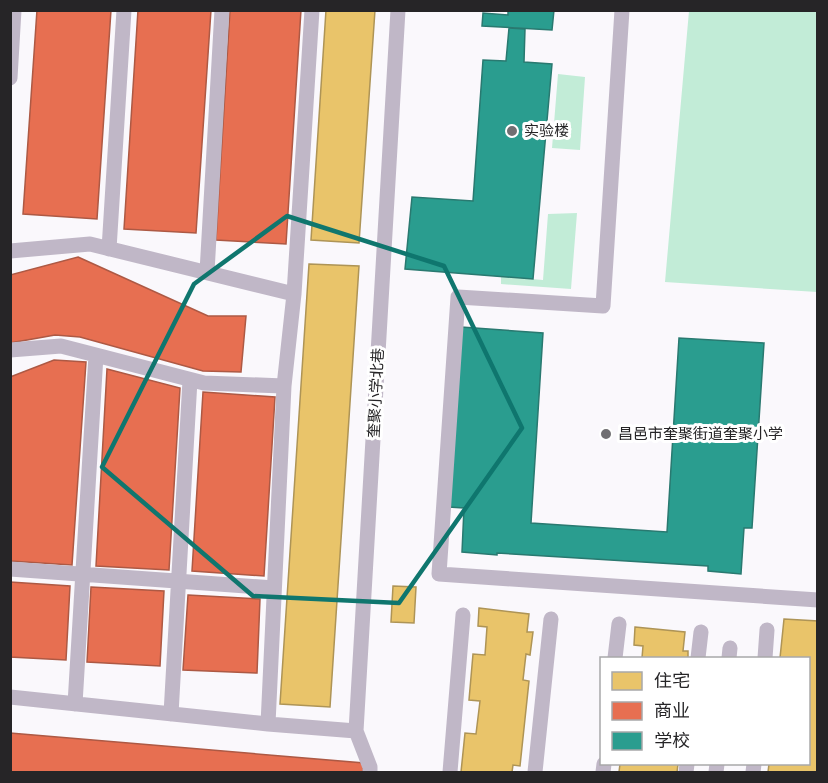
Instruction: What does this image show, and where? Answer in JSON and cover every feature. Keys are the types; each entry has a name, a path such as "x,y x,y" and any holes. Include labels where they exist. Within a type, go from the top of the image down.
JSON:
{"lane":[{"path":"10,78 14,10"},
{"path":"109,249 124,10"},
{"path":"207,272 222,10"},
{"path":"268,724 284,386 294,294 312,10"},
{"name":"奎聚小学北巷","path":"370,772 356,731 398,10"},
{"path":"622,10 603,306 458,297 439,574 818,600"},
{"path":"10,251 90,244 294,294"},
{"path":"10,350 61,346 204,383 284,386"},
{"path":"75,704 96,356"},
{"path":"171,714 190,380"},
{"path":"10,569 274,588"},
{"path":"450,772 463,615"},
{"path":"536,772 551,619"},
{"path":"615,657 619,624"},
{"path":"765,657 767,630"},
{"path":"698,657 701,632"},
{"path":"10,697 356,731"}],"highlighted area":[{"path":"287,216 444,266 522,428 399,603 253,596 102,467 194,284"}],"green space":[{"path":"689,11 817,11 817,292 665,282"},
{"path":"558,74 585,77 580,150 552,148"},
{"path":"577,213 571,289 501,284 501,276 543,280 548,214"}],"building: 住宅":[{"path":"326,10 375,10 359,243 311,240"},
{"path":"309,264 359,266 330,707 280,704"},
{"path":"393,586 416,587 414,623 391,622"},
{"path":"479,608 529,614 527,632 533,632 530,655 526,654 523,680 529,681 520,766 513,765 512,772 461,772 465,733 476,734 480,701 469,700 473,654 485,655 487,627 478,626"},
{"path":"784,619 818,621 818,772 768,772 769,765 810,765 810,657 780,657"},
{"path":"635,627 685,632 683,651 688,651 688,657 642,657 643,646 634,645"},
{"path":"620,765 678,765 677,772 619,772"}],"building: 商业":[{"path":"37,10 111,10 97,219 23,214"},
{"path":"138,10 211,10 196,233 124,229"},
{"path":"230,10 301,10 286,244 216,240"},
{"path":"78,257 208,316 246,316 241,372 203,371 80,337 55,335 10,343 10,275"},
{"path":"54,360 86,362 72,565 10,561 10,377"},
{"path":"107,369 180,388 169,570 96,566"},
{"path":"203,392 275,397 264,576 192,571"},
{"path":"10,582 70,586 66,660 10,657"},
{"path":"91,587 164,591 160,666 87,662"},
{"path":"188,595 260,599 257,673 183,670"},
{"path":"10,733 364,763 363,772 10,772"}],"building: 学校":[{"path":"508,10 554,10 552,30 482,26 483,13 508,15"},
{"name":"实验楼","path":"509,28 525,29 524,62 552,64 533,279 405,269 412,197 473,201 483,60 506,61"},
{"path":"461,327 543,333 531,523 667,532 679,338 764,343 752,528 744,528 741,574 708,571 708,566 462,552 464,508 449,507"}],"place":[{"name":"实验楼","path":"512,131"},
{"name":"昌邑市奎聚街道奎聚小学","path":"606,434"}]}
